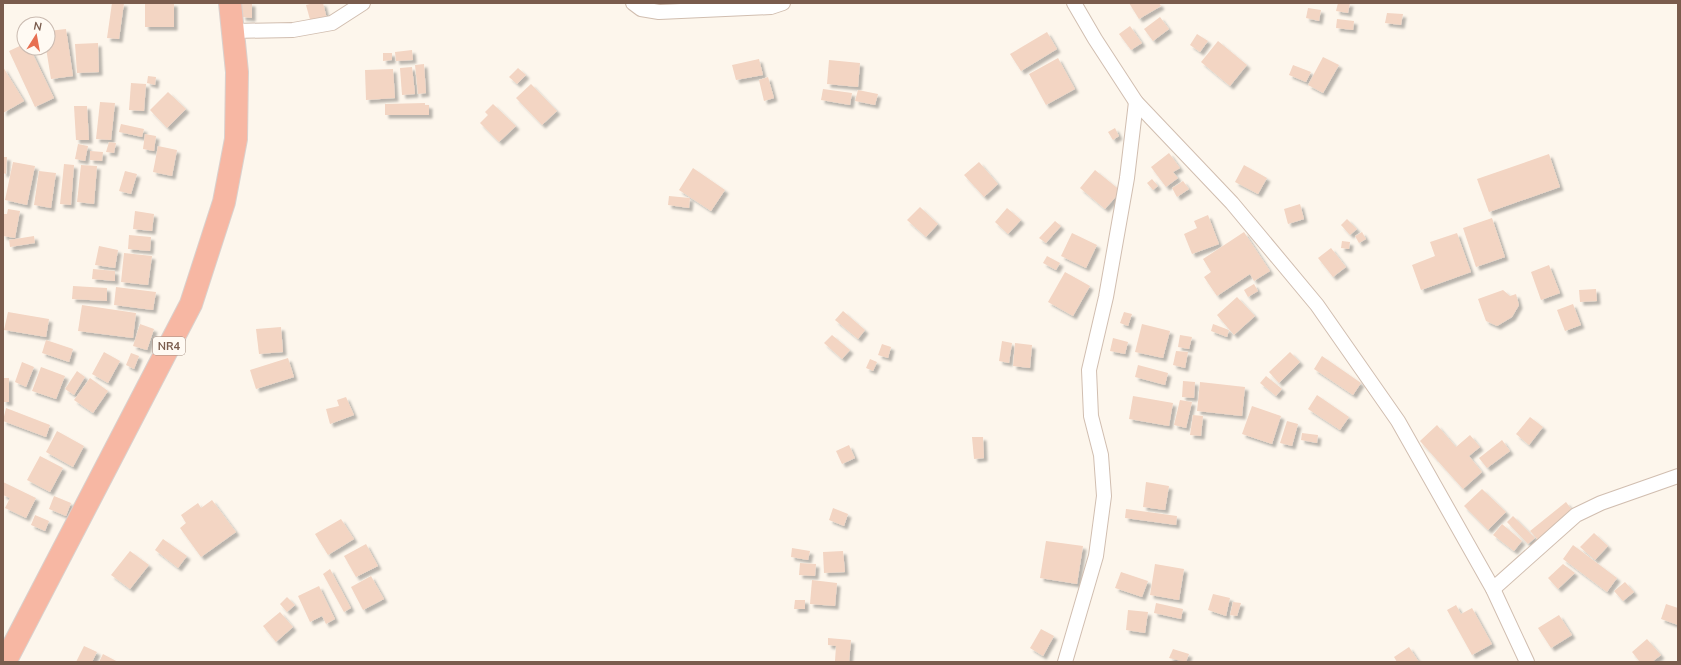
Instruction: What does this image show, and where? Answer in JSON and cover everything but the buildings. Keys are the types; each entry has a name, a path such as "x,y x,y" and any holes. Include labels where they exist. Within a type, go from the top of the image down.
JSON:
{"highway":[{"name":"NR4","path":"5,662 191,304 224,202 236,138 237,72 230,3"}],"street":[{"path":"233,31 293,30 332,23 363,3"},
{"path":"633,3 641,9 659,12 771,7 783,3"},
{"path":"1074,3 1136,102 1232,203 1317,305 1398,421 1493,589 1527,662"},
{"path":"1065,662 1096,556 1104,496 1102,455 1091,416 1089,370 1111,268 1127,178 1136,102"},
{"path":"1493,589 1576,515 1602,503 1678,476"}]}
